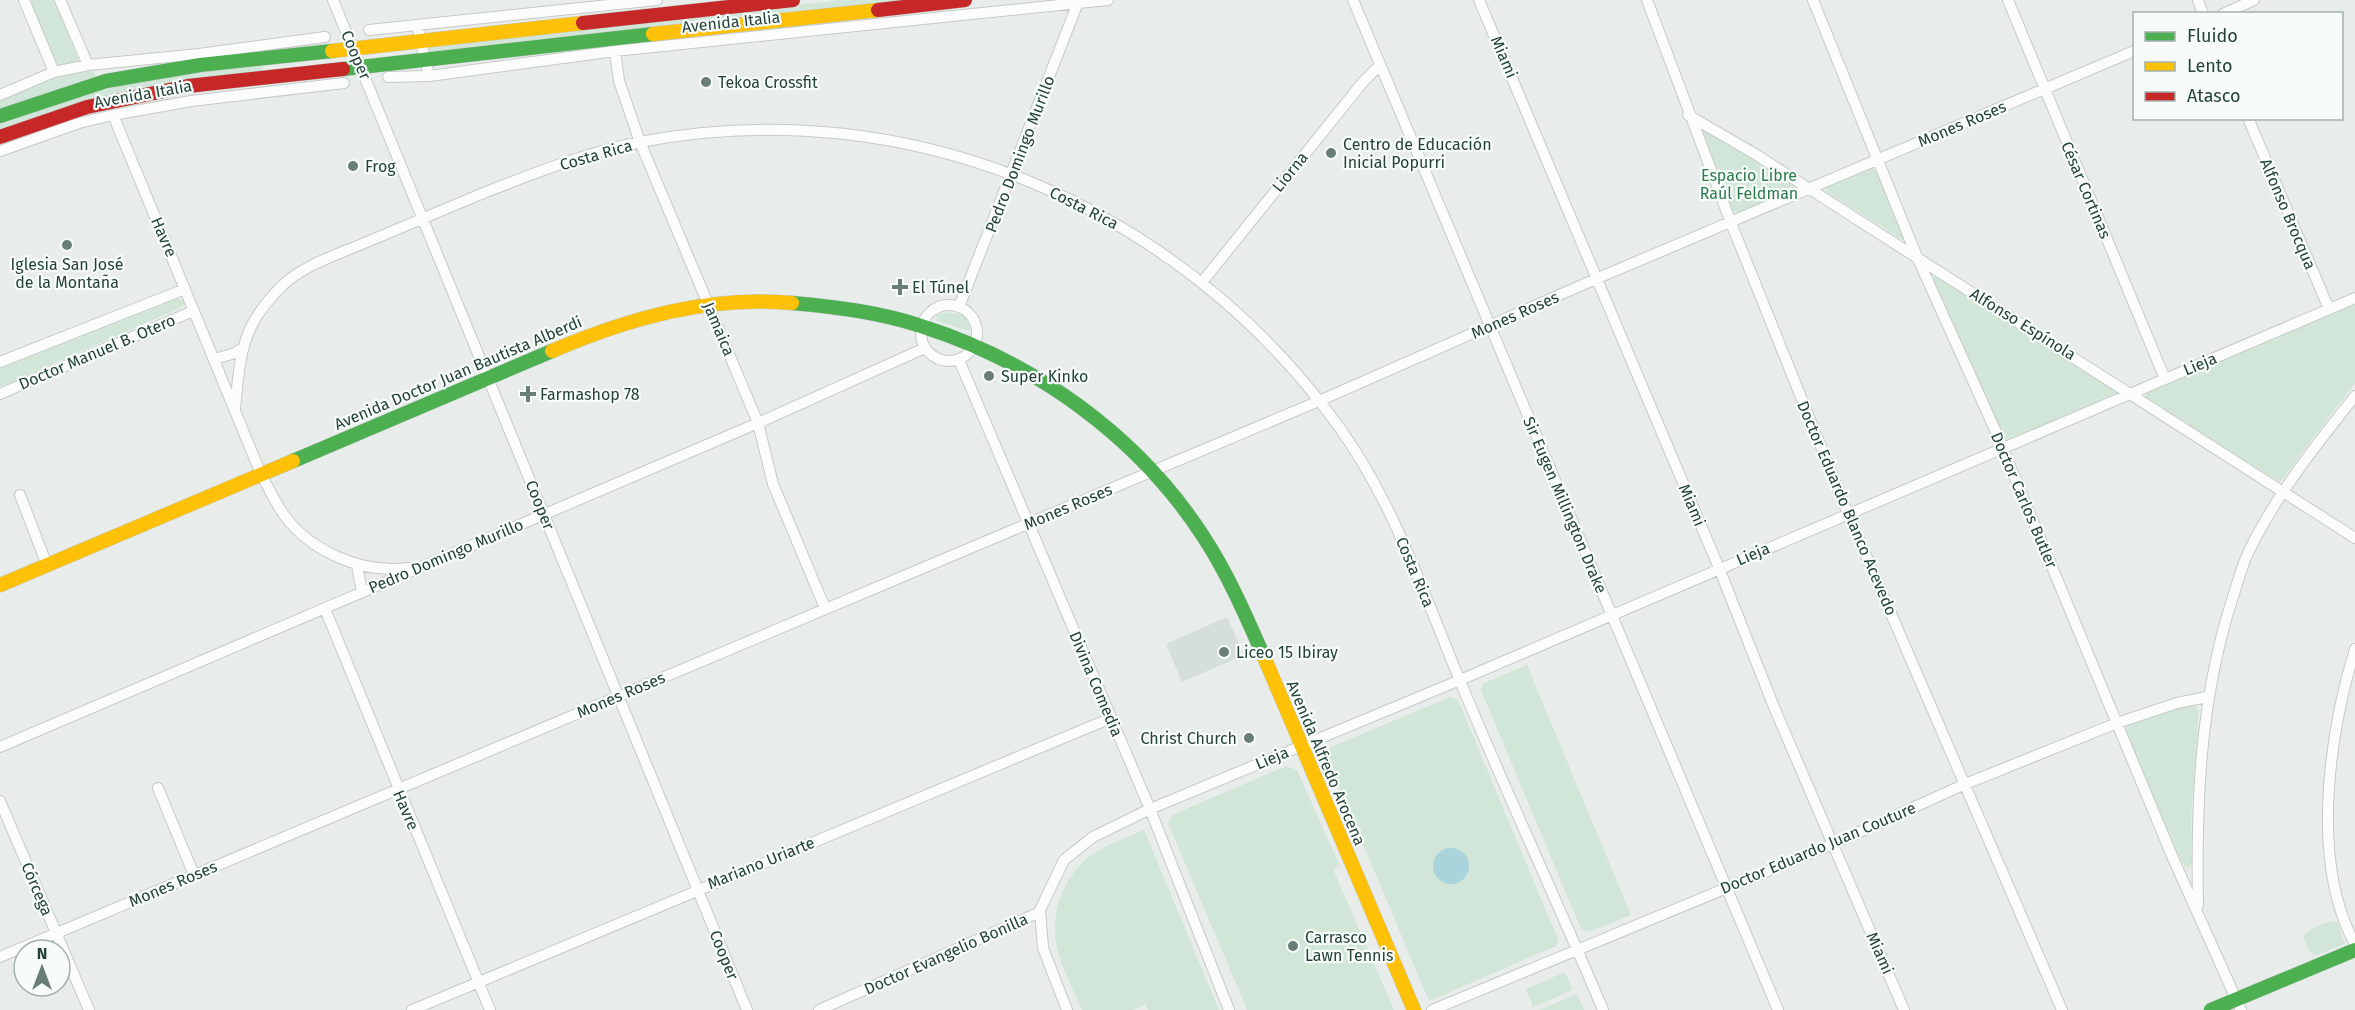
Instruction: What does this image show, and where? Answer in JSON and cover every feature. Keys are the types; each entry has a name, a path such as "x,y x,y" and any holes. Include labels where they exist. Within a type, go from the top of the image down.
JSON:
{"main road":[{"name":"Avenida Italia","path":"0,116 106,81 169,64 200,60 267,58 292,48 353,47 457,37 737,3 786,0"},
{"name":"Avenida Italia","path":"0,137 110,101 188,86 274,76 295,80 361,66 965,0"},
{"path":"361,66 365,57 399,50 421,40"},
{"path":"274,76 302,65 349,59 353,47"},
{"name":"Avenida Doctor Juan Bautista Alberdi","path":"0,585 585,337 634,320 708,305 743,303 830,305 922,326 950,336"},
{"name":"Avenida Alfredo Arocena","path":"950,336 975,346 1064,394 1115,433 1153,471 1190,517 1225,573 1302,746 1414,1010"},
{"path":"2211,1010 2238,1005 2355,950"}],"street":[{"path":"24,0 54,72"},
{"path":"60,0 88,65"},
{"name":"Cooper","path":"333,0 747,1010"},
{"path":"369,30 608,2 657,0"},
{"name":"Avenida Italia","path":"388,77 429,76 615,51 1108,0"},
{"name":"Sir Eugen Millington Drake","path":"1353,0 1778,1010"},
{"name":"Miami","path":"1479,0 1598,278 1719,568 1774,707 1904,1010"},
{"name":"Doctor Eduardo Blanco Acevedo","path":"1647,0 1688,115 1848,514 2062,1010"},
{"name":"Doctor Carlos Butler","path":"1814,0 1917,257 2002,449 2172,856 2198,909 2238,1005"},
{"name":"César Cortinas","path":"2008,0 2165,379"},
{"path":"2227,12 2254,0"},
{"path":"608,2 610,20"},
{"name":"Pedro Domingo Murillo","path":"959,307 1079,2"},
{"path":"483,18 486,34"},
{"path":"454,21 457,37"},
{"path":"417,25 429,76"},
{"path":"395,27 399,42"},
{"name":"Avenida Italia","path":"200,60 292,48 325,36"},
{"name":"Jamaica","path":"615,51 619,81 640,142 758,423 773,484 825,608"},
{"name":"Mones Roses","path":"0,957 1319,401 1598,278 2133,51"},
{"path":"267,58 274,76"},
{"name":"Avenida Italia","path":"0,95 54,72 88,65 169,64"},
{"name":"Liorna","path":"1203,281 1363,82 1380,65"},
{"name":"Avenida Italia","path":"0,151 79,123 112,115 295,80 344,83"},
{"name":"Havre","path":"112,115 261,474 284,515 296,528 333,555 357,565 399,569 420,566"},
{"name":"Alfonso Espínola","path":"1688,115 1811,189 2355,538"},
{"name":"Alfonso Brocqua","path":"2249,120 2329,309"},
{"name":"Costa Rica","path":"235,409 243,348 254,321 285,284 323,260 422,218 523,177 590,155 640,142 760,130 861,136 936,151 1012,174 1100,214 1203,281 1264,338 1319,401 1368,473 1405,546 1460,680 1603,1010"},
{"name":"Doctor Manuel B. Otero","path":"0,362 185,289"},
{"name":"Lieja","path":"1040,912 1051,883 1064,860 1093,837 1150,809 1460,680 2355,298"},
{"path":"959,307 970,314 977,326 975,346 959,360 941,360 925,348 921,337 922,326 937,308 959,307"},
{"name":"Doctor Manuel B. Otero","path":"0,394 193,311"},
{"path":"215,359 235,354 243,348"},
{"name":"Pedro Domingo Murillo","path":"0,747 758,423 925,348"},
{"name":"Divina Comedia","path":"959,360 1150,809 1229,1010"},
{"path":"2198,909 2197,828 2207,697 2222,632 2247,555 2283,492 2355,396"},
{"path":"20,495 47,565"},
{"path":"357,565 362,591"},
{"name":"Havre","path":"325,609 490,1010"},
{"path":"2355,649 2335,726 2330,810 2332,879 2343,921 2355,944"},
{"name":"Doctor Eduardo Juan Couture","path":"1432,1010 1577,948 1833,844 1963,784 2117,723 2176,703 2207,697"},
{"name":"Mariano Uriarte","path":"412,1010 1111,718"},
{"path":"158,788 194,875"},
{"name":"Córcega","path":"0,801 89,1010"},
{"path":"1040,912 1043,948 1067,1010"},
{"name":"Doctor Evangelio Bonilla","path":"819,1010 1040,912"}],"shaded area":[{"path":"1227,617 1244,655 1182,682 1166,644"}],"green space":[{"path":"28,0 56,0 79,62 59,66 56,64"},
{"path":"841,0 918,0 431,53 427,51 428,47"},
{"path":"264,65 262,71 0,132 0,123 80,94 150,78"},
{"path":"93,71 97,78 0,111 0,100 59,75"},
{"name":"Espacio Libre Raúl Feldman","path":"1698,126 1715,134 1796,186 1795,189 1742,213 1733,211"},
{"path":"1871,168 1876,170 1906,242 1827,192 1826,187"},
{"path":"1934,275 2118,392 2004,440 1934,280"},
{"path":"178,298 185,302 182,307 0,387 0,368"},
{"path":"2355,299 2355,383 2280,482 2146,399 2146,392"},
{"path":"946,312 963,315 970,326 969,331 937,321 936,315"},
{"path":"1527,665 1631,915 1589,932 1581,929 1481,690 1484,683"},
{"path":"1450,697 1458,700 1558,939 1556,946 1429,1001 1326,757 1329,748"},
{"path":"2185,705 2195,705 2199,711 2191,820 2192,861 2190,867 2186,868 2175,850 2125,730 2128,724"},
{"name":"Carrasco Lawn Tennis","path":"1286,766 1297,770 1340,866 1333,869 1394,1010 1247,1010 1168,823 1172,815"},
{"path":"1144,830 1219,1010 1148,1010 1146,1004 1133,1010 1082,1010 1067,976 1059,955 1055,926 1056,912 1066,885 1073,873 1094,853"},
{"path":"2337,921 2345,944 2317,955 2310,953 2303,937 2318,926"},
{"path":"1565,972 1573,990 1533,1007 1526,989"},
{"path":"1577,994 1584,1010 1539,1010"}],"water":[{"path":"1451,848 1464,853 1469,866 1464,879 1451,884 1438,879 1433,866 1438,853"}],"traffic: fast":[{"path":"343,69 653,34"},
{"path":"0,116 106,81 200,65 332,51"},
{"path":"792,303 889,317 963,341 1004,360 1043,382 1080,407 1148,466 1177,500 1221,565 1264,657"},
{"path":"293,461 552,351"},
{"path":"2211,1010 2355,950"}],"traffic: slow":[{"path":"653,34 878,10"},
{"path":"332,51 583,23"},
{"path":"552,351 609,329 669,312 730,303 761,301 792,303"},
{"path":"0,585 293,461"},
{"path":"1264,657 1414,1010"}],"traffic: jam":[{"path":"583,23 793,0"},
{"path":"878,10 965,0"},
{"path":"0,137 87,107 188,86 343,69"}],"place":[{"name":"Tekoa Crossfit","path":"706,82"},
{"name":"Centro de Educación Inicial Popurri","path":"1331,153"},
{"name":"Frog","path":"353,166"},
{"name":"Iglesia San José de la Montaña","path":"67,245"},
{"name":"El Túnel","path":"900,287"},
{"name":"Super Kinko","path":"989,376"},
{"name":"Farmashop 78","path":"528,394"},
{"name":"Liceo 15 Ibiray","path":"1224,652"},
{"name":"Christ Church","path":"1249,738"},
{"name":"Carrasco Lawn Tennis","path":"1293,946"}]}
